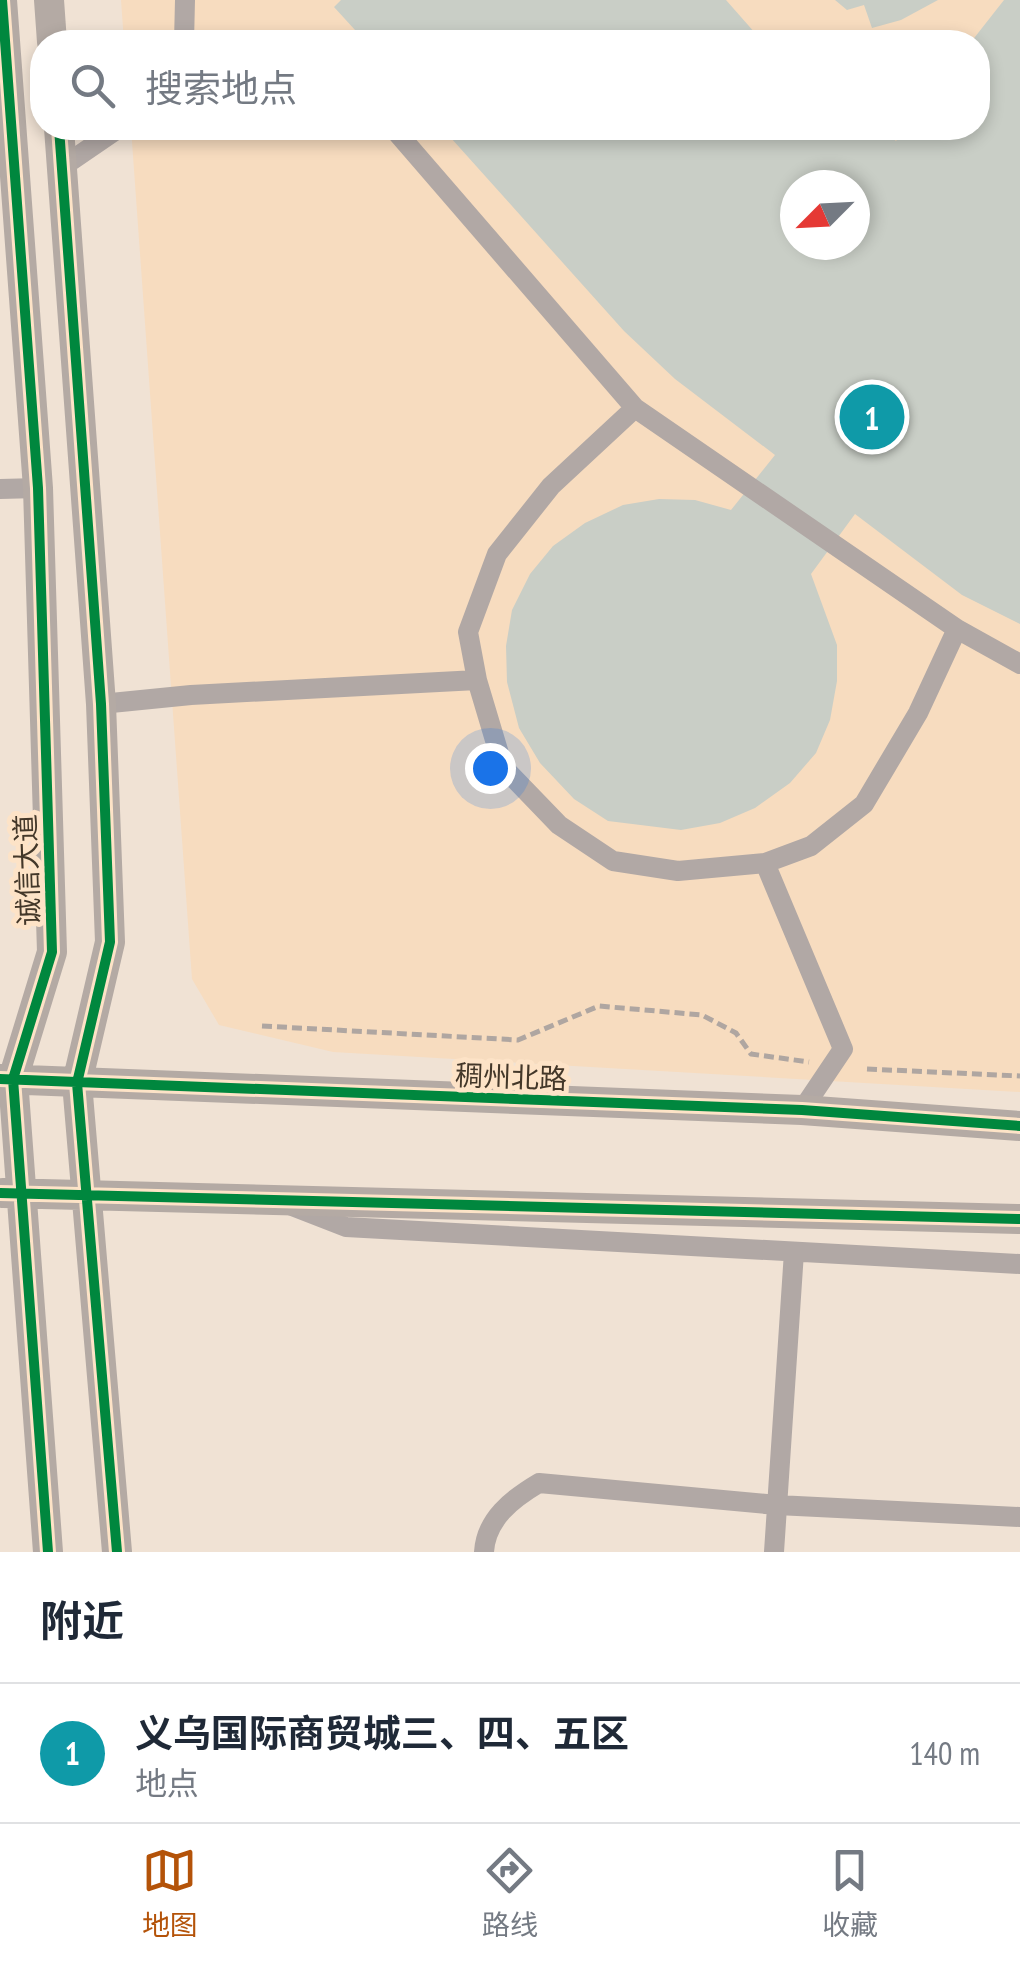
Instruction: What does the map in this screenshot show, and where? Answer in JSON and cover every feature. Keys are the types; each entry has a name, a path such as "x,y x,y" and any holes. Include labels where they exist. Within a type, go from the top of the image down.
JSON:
{"main road":[{"name":"诚信大道","path":"2,0 38,488 52,952 6,1079 10,1193 48,1552"},
{"path":"49,0 51,30"},
{"path":"60,140 101,704 110,942 76,1083 117,1552"},
{"name":"稠州北路","path":"6,1079 802,1110 1020,1126"},
{"path":"10,1193 1020,1220"}],"street":[{"path":"184,30 185,0"},
{"path":"62,168 102,140"},
{"path":"403,140 635,408 957,629 1020,664"},
{"path":"635,408 551,486 497,554 468,632 477,680 503,767 558,825 613,861 678,871 765,863 811,846 864,804 918,713 957,629"},
{"path":"0,489 38,488"},
{"path":"101,704 191,695 477,680"},
{"path":"765,863 843,1049 802,1110"},
{"path":"275,1200 346,1227 1020,1264"},
{"path":"774,1552 794,1252"},
{"path":"484,1552 485,1535 512,1499 539,1483 777,1505 1020,1517"}],"path":[{"path":"262,1026 518,1040 599,1006 702,1015 736,1033 751,1054 810,1062"},
{"path":"867,1070 1020,1076"}],"shaded area":[{"path":"121,0 1020,0 1020,1092 333,1052 219,1025 192,979 132,140 990,140 990,30 123,30"}],"building":[{"path":"341,0 726,0 752,30 355,30 334,7"},
{"path":"835,0 938,0 901,20 872,28 864,5 847,10"},
{"path":"1004,0 1020,0 1020,624 962,595 855,514 811,574 837,645 837,681 830,720 816,753 790,783 755,808 720,823 681,830 608,821 574,799 540,763 519,728 507,682 506,646 512,610 530,574 553,546 585,523 623,505 659,499 695,500 731,510 775,455 675,379 624,331 453,140 990,140 990,30 980,30"}],"cycle path":[{"path":"2,0 38,488 52,952 13,1079 48,1552"},
{"path":"60,140 101,704 110,942 77,1083 117,1552"},
{"path":"0,1079 802,1110 1020,1126"},
{"path":"0,1193 1020,1219"}],"place":[{"name":"义乌国际商贸城三、四、五区","path":"872,417"}]}
